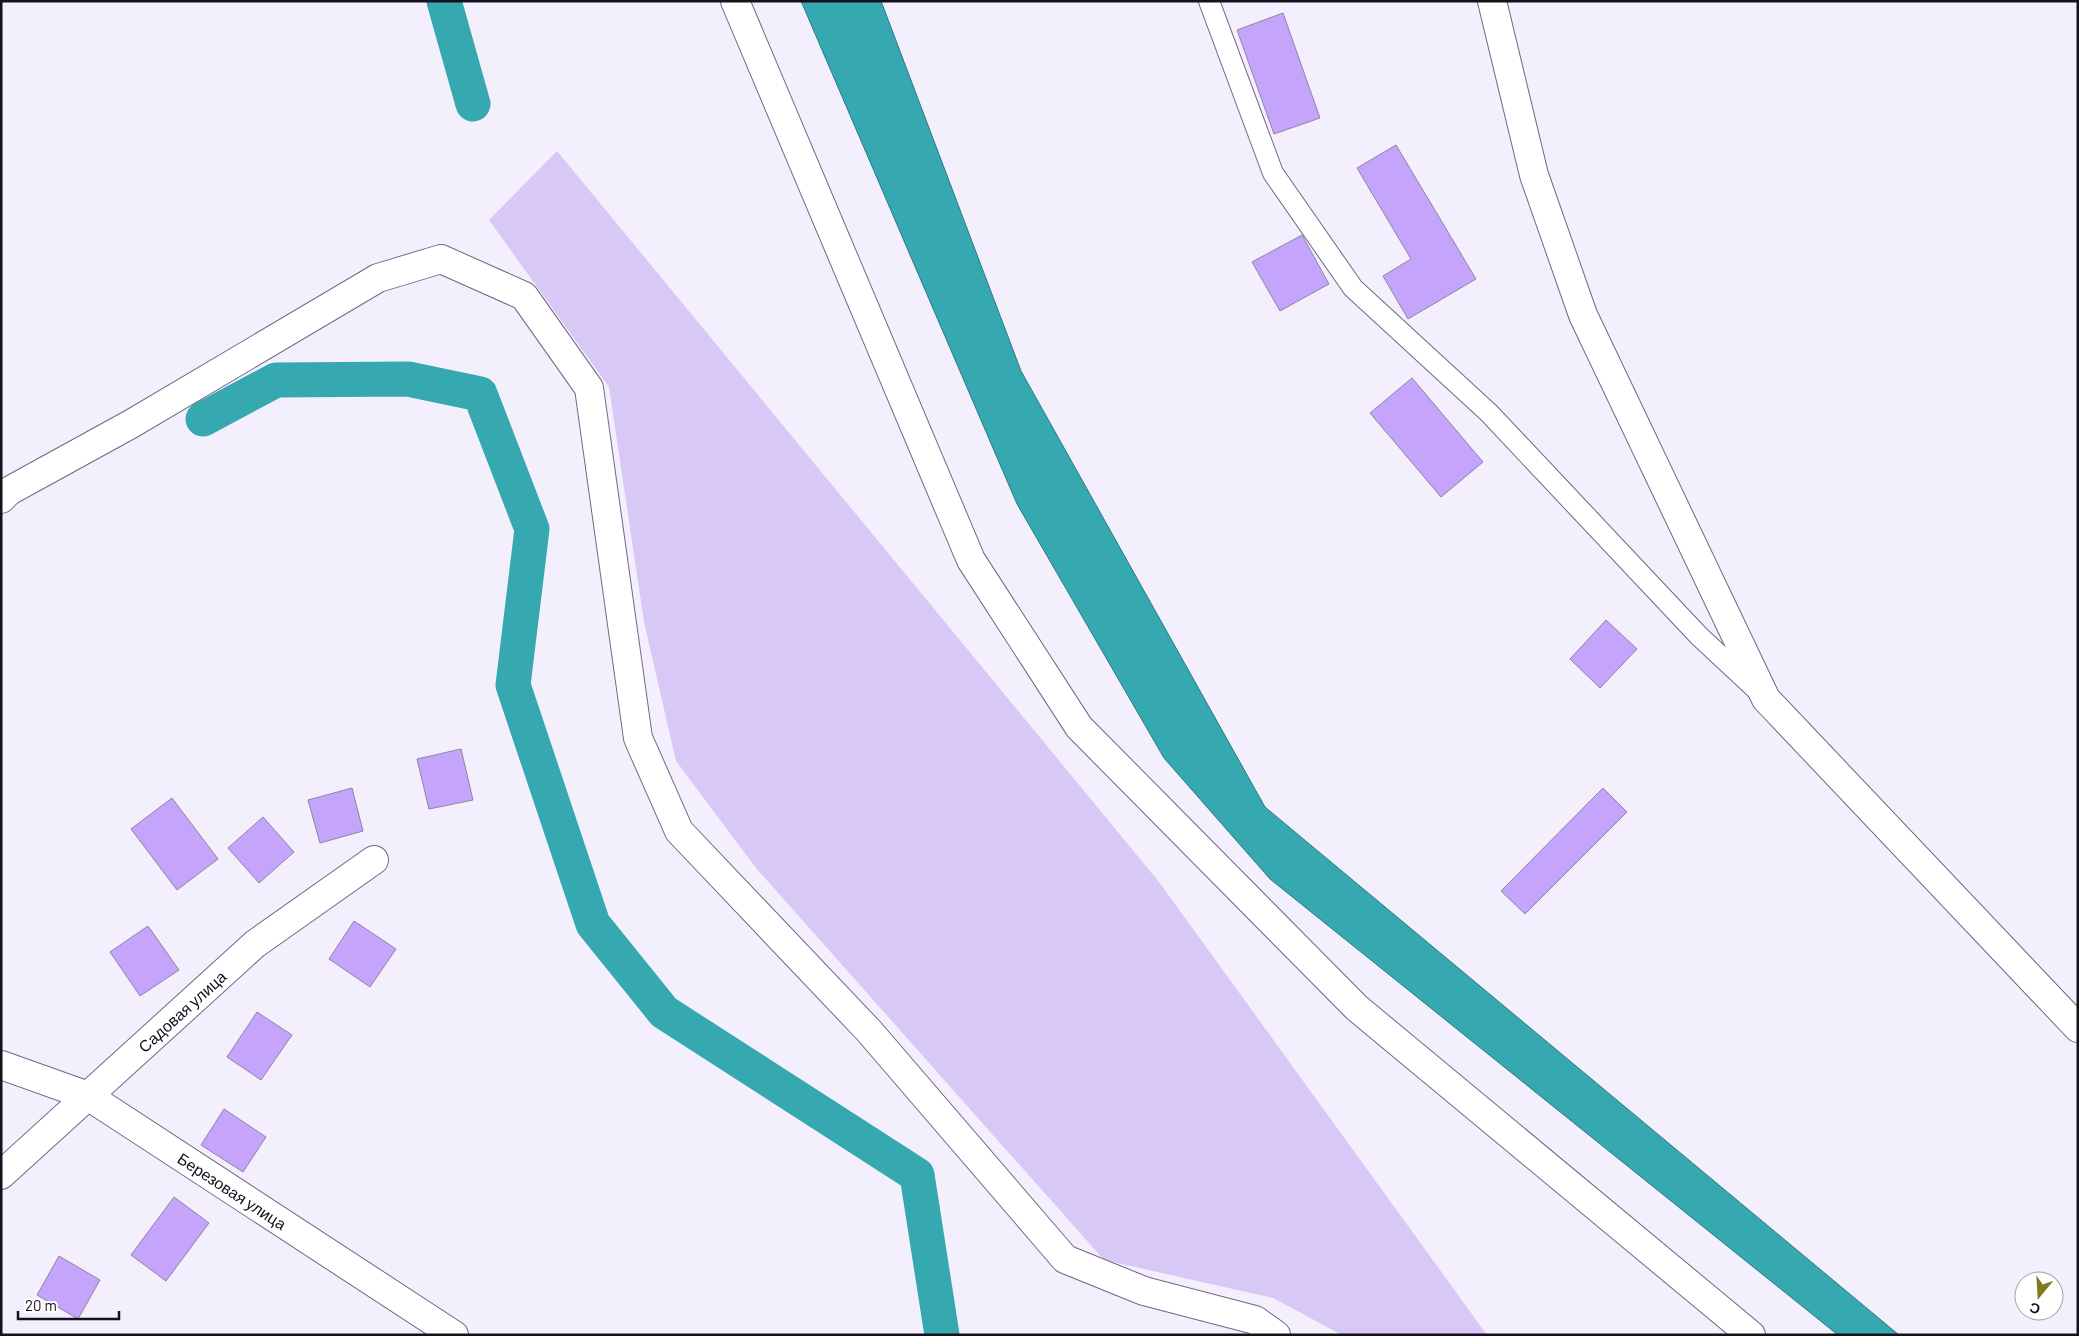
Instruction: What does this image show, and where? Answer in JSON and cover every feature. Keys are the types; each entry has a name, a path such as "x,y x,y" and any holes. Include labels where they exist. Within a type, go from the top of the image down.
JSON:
{"street":[{"path":"735,1 971,560 1079,727 1356,1008 1751,1335"},
{"path":"1492,1 1534,175 1583,315 1766,699 2078,1028"},
{"path":"1,499 9,491 131,424 378,278 441,259 524,296 589,388 638,738 679,830 869,1031 1065,1259 1144,1291 1256,1320 1276,1335"},
{"name":"Садовая улица","path":"1,1176 254,944 374,860"},
{"name":"Березовая улица","path":"1,1065 88,1096 454,1335"}],"lane":[{"path":"1208,1 1273,173 1352,288 1489,413 1699,636 1766,699"}],"shaded area":[{"path":"557,151 1159,882 1487,1335 1342,1335 1273,1298 1104,1260 756,868 676,761 644,622 609,387 489,220"}],"water":[{"path":"801,1 881,1 1021,371 1265,807 1899,1335 1838,1335 1270,879 1164,758 1017,504"}],"building":[{"path":"1283,13 1320,118 1274,134 1237,30"},
{"path":"1396,145 1476,279 1408,319 1383,276 1411,259 1357,168"},
{"path":"1302,235 1329,284 1280,311 1252,262"},
{"path":"1412,378 1483,462 1441,497 1370,413"},
{"path":"1606,620 1637,649 1600,688 1570,659"},
{"path":"461,749 473,800 429,809 417,759"},
{"path":"352,788 363,831 320,843 308,800"},
{"path":"1603,788 1627,812 1525,914 1501,891"},
{"path":"172,798 218,859 177,890 131,829"},
{"path":"263,817 294,852 259,883 228,848"},
{"path":"354,921 396,949 370,987 329,959"},
{"path":"148,926 179,970 140,996 110,952"},
{"path":"257,1012 292,1035 261,1080 227,1057"},
{"path":"224,1109 266,1137 243,1172 201,1145"},
{"path":"174,1197 209,1223 166,1281 131,1255"},
{"path":"59,1256 100,1280 78,1319 37,1295"}],"waterway":[{"path":"444,1 473,104"},
{"path":"203,419 276,380 408,379 480,394 532,529 513,685 593,924 664,1012 917,1175 942,1335"}]}
